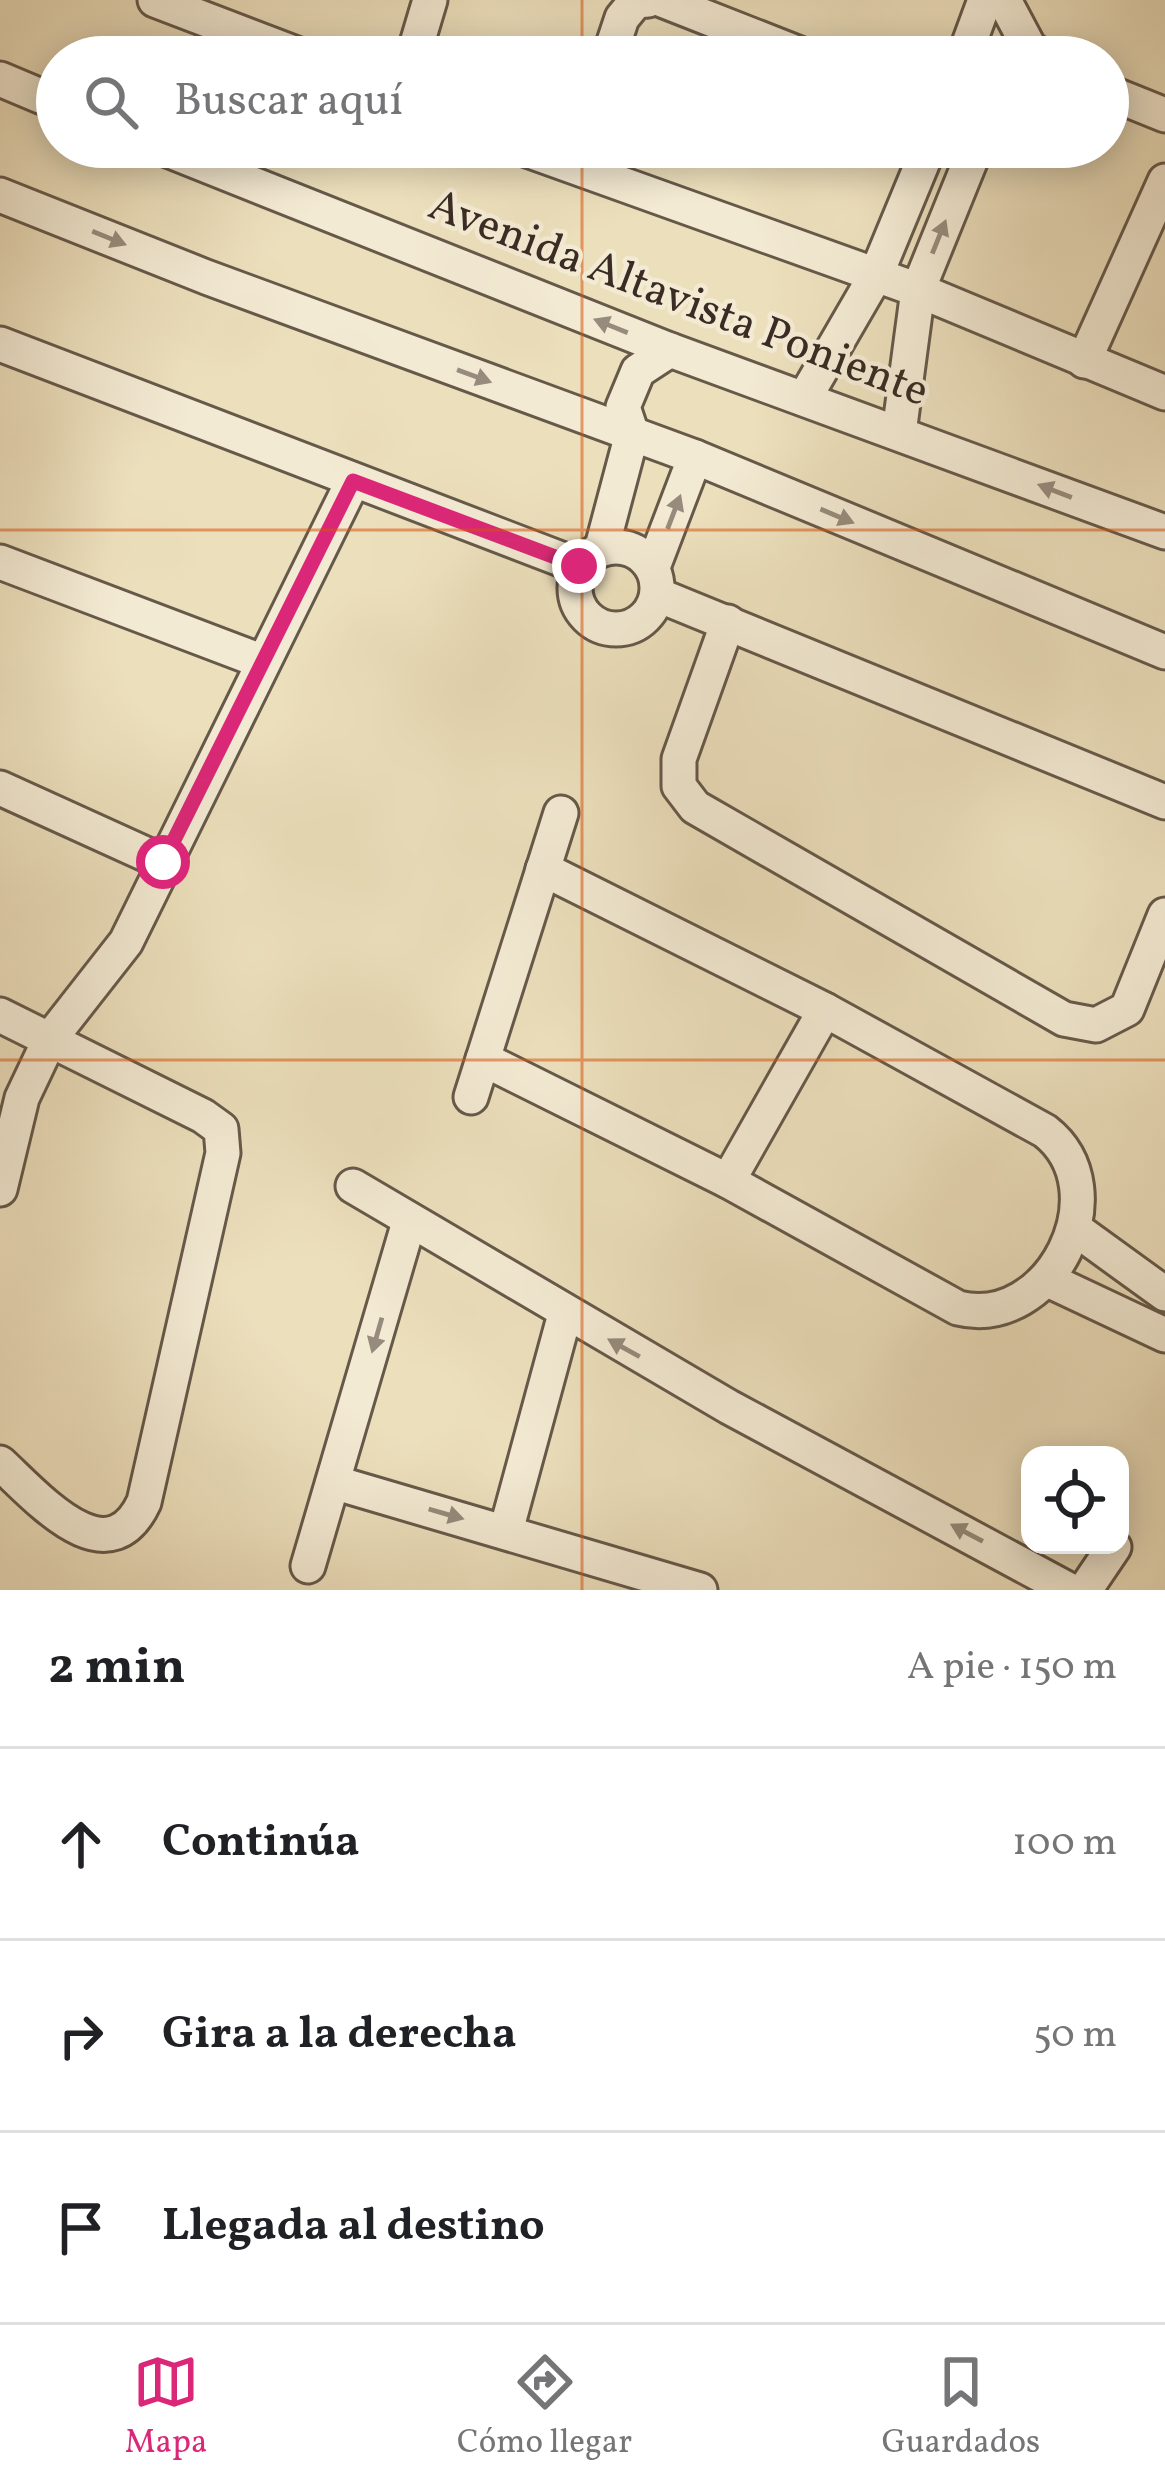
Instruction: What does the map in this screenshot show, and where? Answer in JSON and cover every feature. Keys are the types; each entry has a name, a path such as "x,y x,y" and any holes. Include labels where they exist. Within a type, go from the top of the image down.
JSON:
{"street":[{"path":"155,0 195,8 257,36"},
{"path":"419,36 430,0"},
{"path":"616,36 622,18 636,2 648,0"},
{"path":"662,0 754,36"},
{"path":"972,36 985,0"},
{"path":"1004,0 1023,36"},
{"path":"0,79 36,94"},
{"path":"1129,101 1165,116"},
{"name":"Avenida Altavista Poniente","path":"213,168 670,350 1165,532"},
{"path":"606,168 1165,393"},
{"path":"804,399 876,275 920,168"},
{"path":"899,433 918,290 967,168"},
{"path":"1084,361 1165,181"},
{"path":"0,195 695,458 1160,647"},
{"path":"0,344 353,481 590,556 631,548 655,581 728,622 1165,802"},
{"path":"670,350 638,371 623,407 632,434 590,556 573,586 578,606 592,622 611,629 632,626 649,614 695,458"},
{"path":"2,1172 22,1098 50,1039 126,942 353,481"},
{"path":"0,562 261,661"},
{"path":"728,622 679,759 679,786 695,807 1064,1019 1096,1024 1126,1009 1165,915"},
{"path":"0,788 163,862"},
{"path":"471,1097 561,813"},
{"path":"483,1059 728,1181 958,1308 984,1314 1011,1308 1046,1279 1074,1228 1076,1170 1065,1147 825,1010 543,869"},
{"path":"728,1181 825,1010"},
{"path":"0,1015 203,1116 220,1129 223,1153 144,1502 134,1523 116,1534 78,1528 0,1463"},
{"path":"353,1186 565,1314 1069,1590"},
{"path":"308,1566 409,1222"},
{"path":"1046,1279 1151,1328 1160,1291 1074,1228"},
{"path":"506,1531 565,1314"},
{"path":"333,1482 700,1590"},
{"path":"1085,1590 1109,1554"}],"route":[{"path":"163,862 353,481 579,566"}]}
